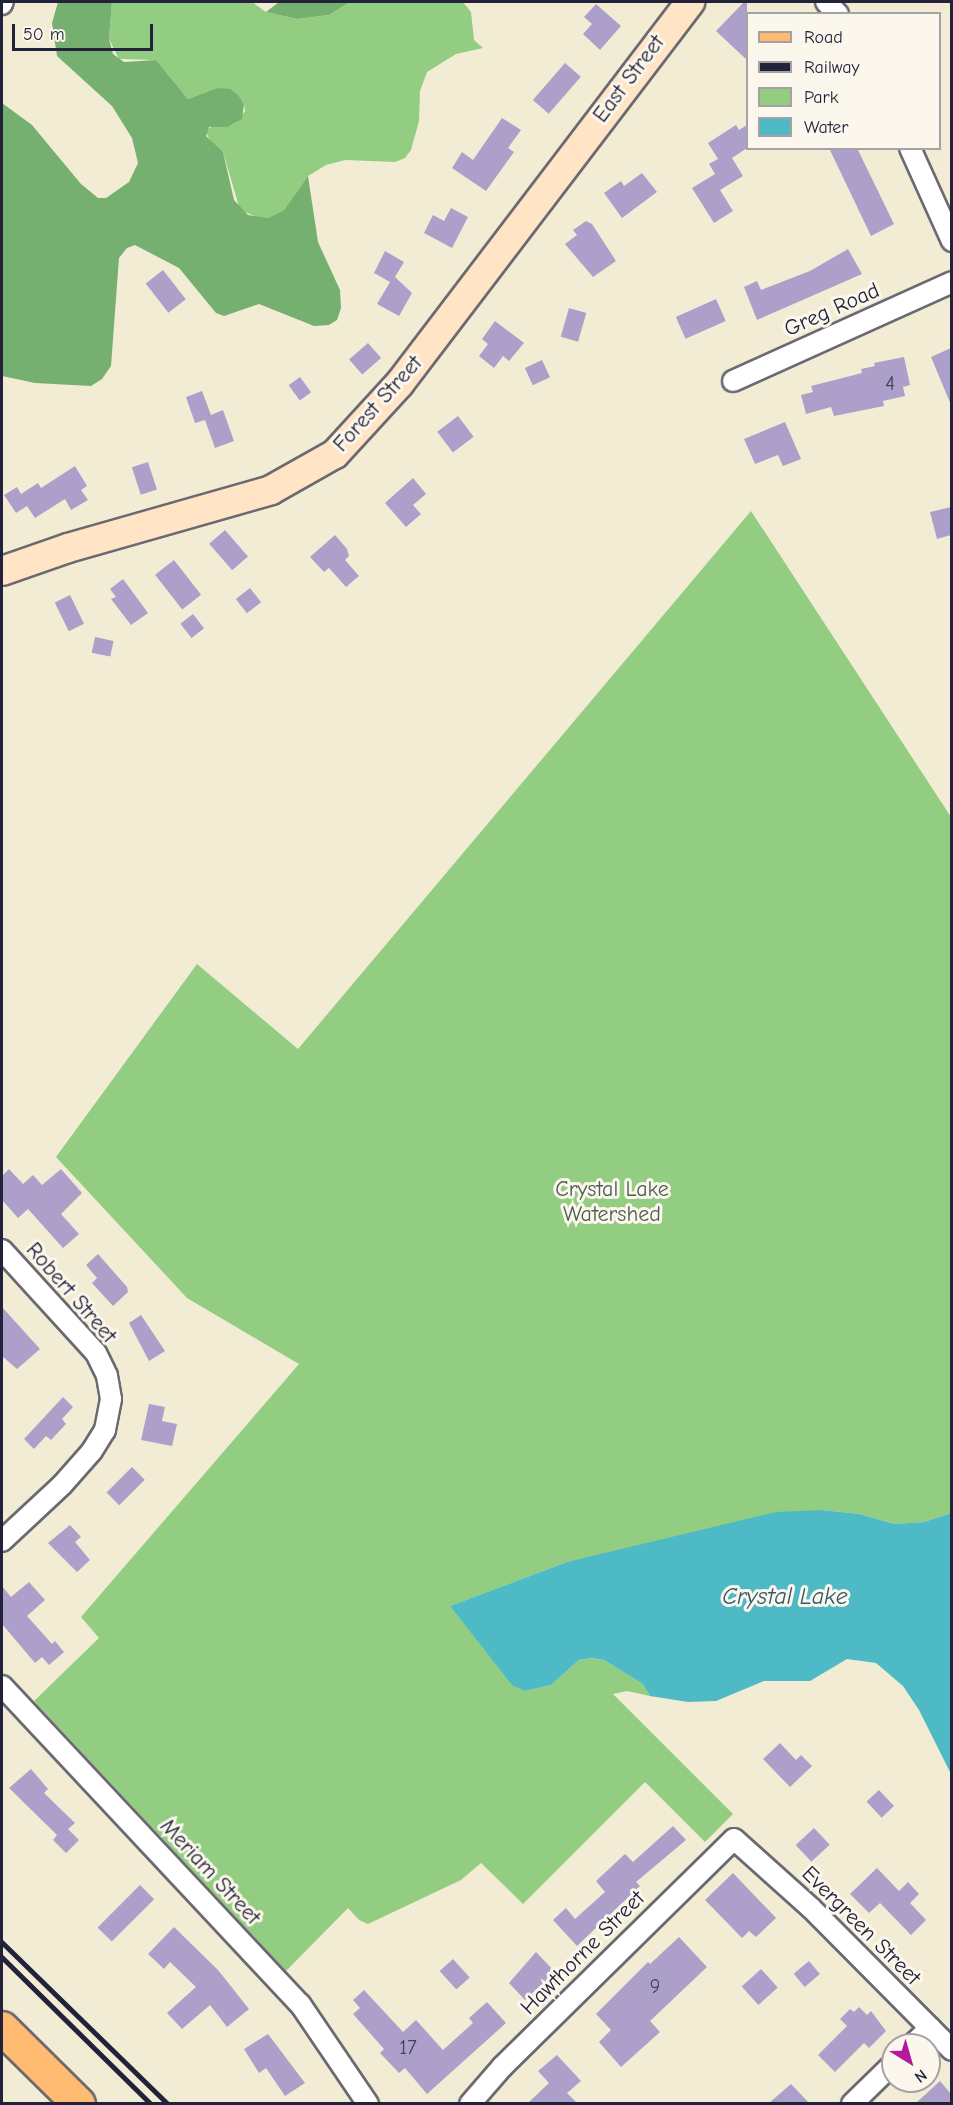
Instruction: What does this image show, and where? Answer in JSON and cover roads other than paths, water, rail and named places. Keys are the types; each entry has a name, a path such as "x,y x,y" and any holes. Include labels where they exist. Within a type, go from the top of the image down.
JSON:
{"main road":[{"name":"East Street","path":"570,158 690,2"},
{"name":"Forest Street","path":"2,571 68,548 261,494 327,460 363,427 400,383 570,158"},
{"path":"2,2028 79,2103"}],"street":[{"path":"910,150 951,241"},
{"name":"Greg Road","path":"733,381 951,282"},
{"name":"Robert Street","path":"2,1250 96,1353 107,1376 111,1399 105,1430 92,1451 62,1485 2,1541"},
{"name":"Meriam Street","path":"2,1686 300,2004 368,2103"},
{"name":"Evergreen Street","path":"734,1839 811,1908 951,2050"},
{"name":"Hawthorne Street","path":"470,2103 502,2067 734,1839"},
{"path":"925,2033 930,2028"},
{"path":"852,2103 881,2075"}],"water":[{"name":"Crystal Lake","path":"822,1510 860,1514 894,1524 924,1522 951,1513 951,1774 919,1710 903,1686 876,1663 847,1659 810,1681 764,1681 716,1701 688,1702 650,1696 643,1684 604,1660 592,1658 579,1660 551,1685 525,1691 512,1685 450,1606 567,1562 776,1512"}],"railway":[{"path":"2,1942 168,2104"},
{"path":"2,1957 151,2104"}],"park label":[{"name":"Crystal Lake Watershed","path":"612,1202"}]}
